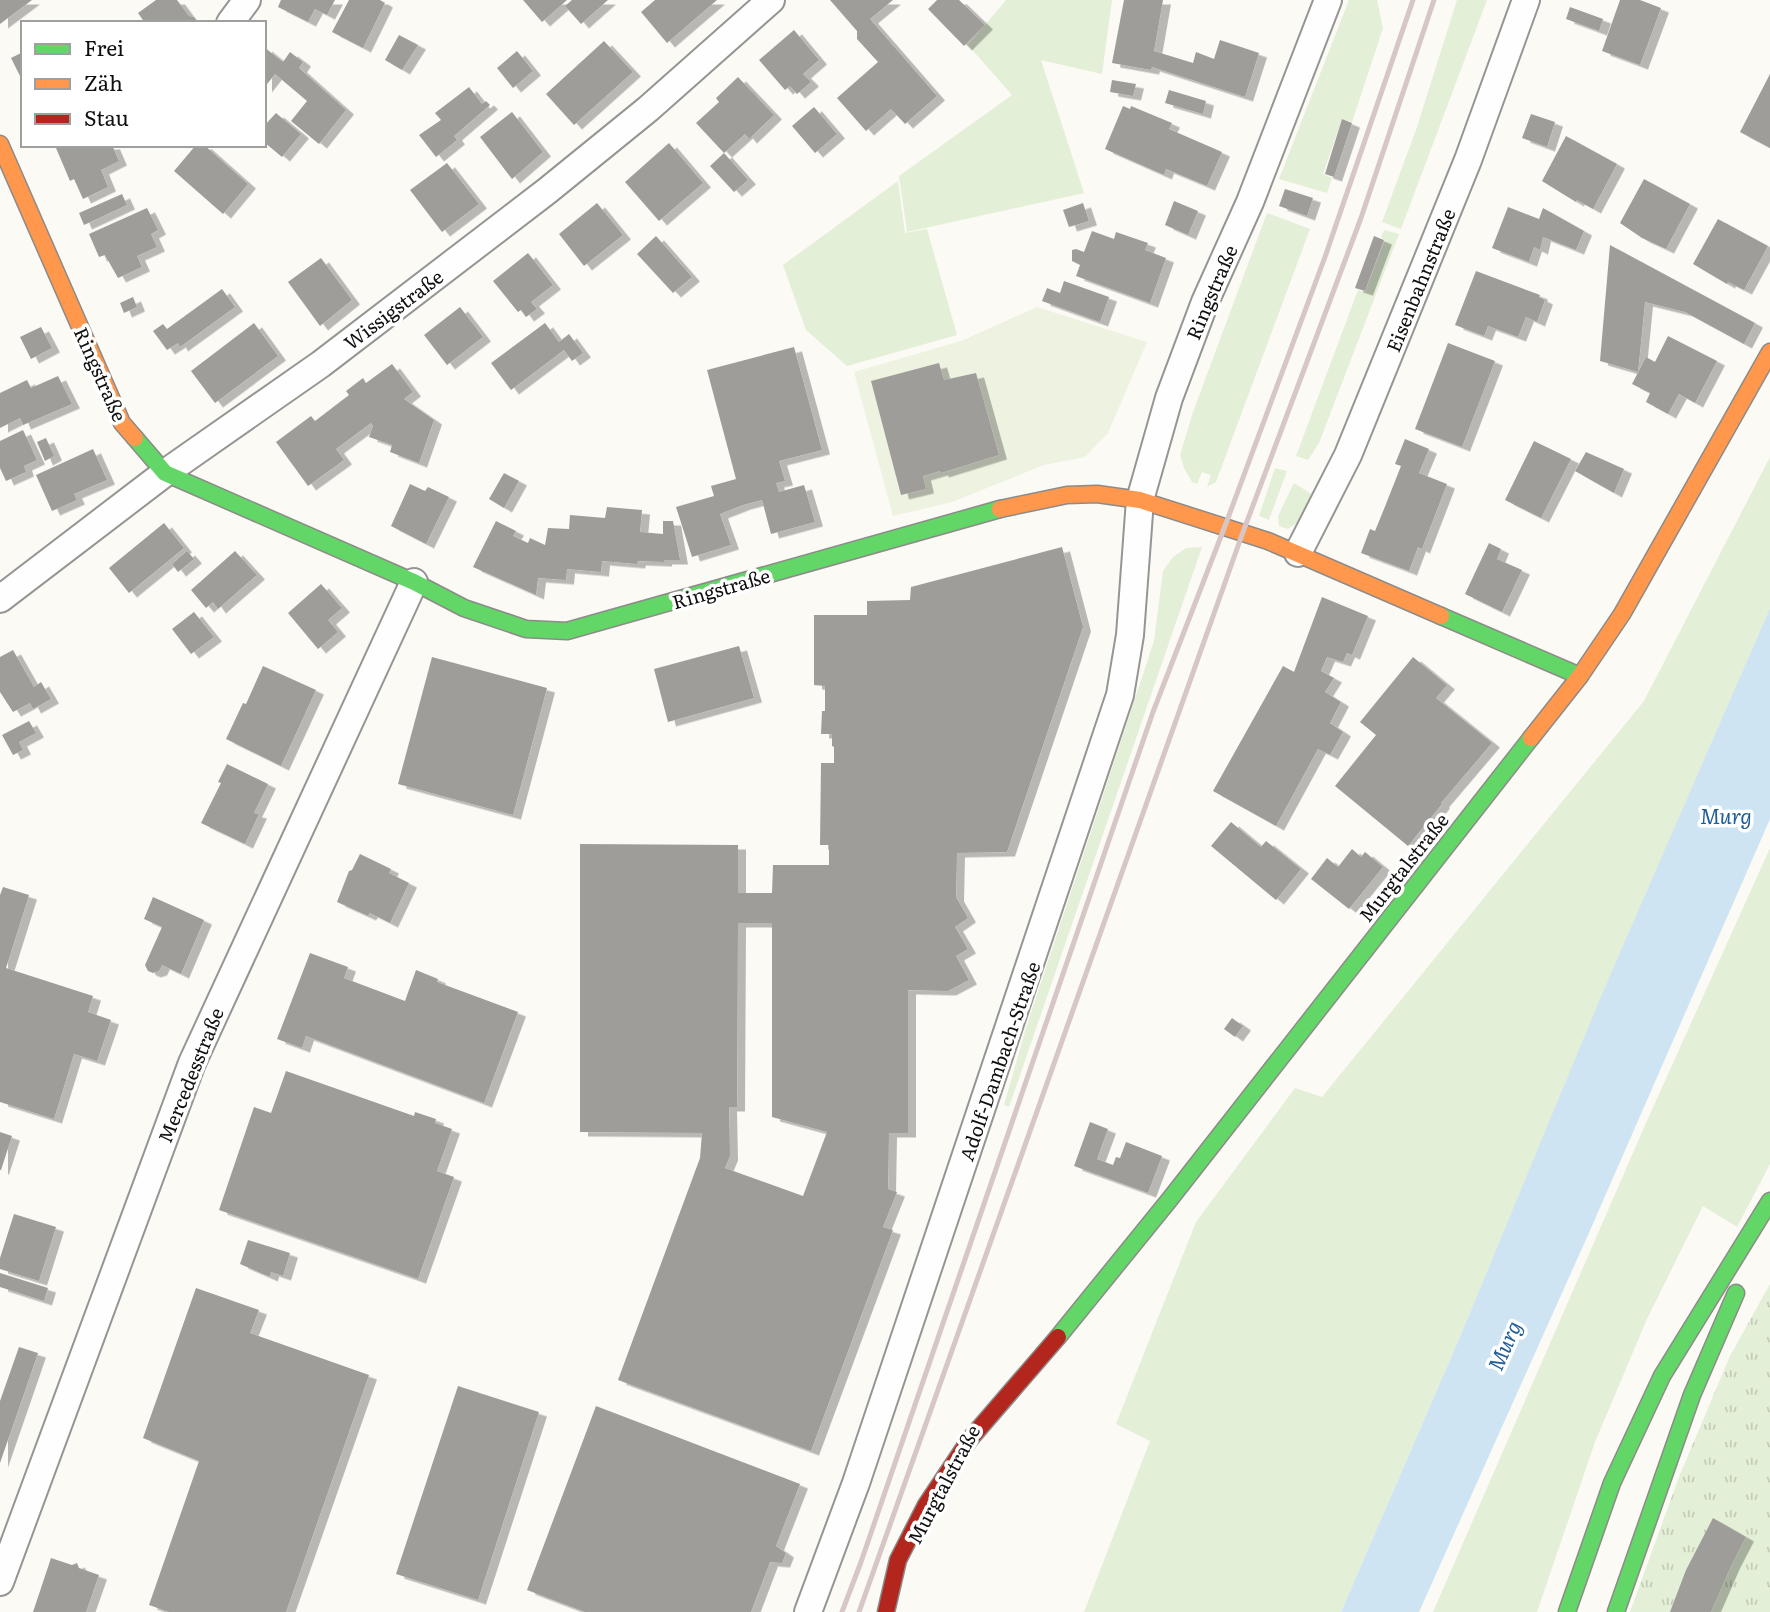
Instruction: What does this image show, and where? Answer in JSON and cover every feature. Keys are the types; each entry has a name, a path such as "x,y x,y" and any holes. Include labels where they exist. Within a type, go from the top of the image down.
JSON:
{"street":[{"path":"231,21 247,0"},
{"name":"Wissigstraße","path":"0,600 165,473 321,364 547,191 648,109 771,0"},
{"name":"Ringstraße","path":"0,144 122,423 165,473 414,582 464,608 526,629 567,631 1037,500 1097,494 1140,500 1168,398 1205,302 1250,202 1328,0"},
{"name":"Eisenbahnstraße","path":"1298,553 1348,455 1468,160 1526,0"},
{"path":"0,144 21,136"},
{"name":"Murgtalstraße","path":"886,1612 898,1560 926,1505 970,1439 1025,1378 1170,1199 1580,676 1622,614 1770,352"},
{"path":"1140,500 1268,541 1580,676"},
{"name":"Adolf-Dambach-Straße","path":"808,1612 879,1417 1121,695 1130,635 1140,500"},
{"name":"Mercedesstraße","path":"0,1582 192,1063 414,582"},
{"path":"1567,1612 1612,1483 1662,1376 1770,1200"},
{"path":"1616,1612 1692,1395 1770,1213"},
{"name":"Murgtalstraße","path":"993,1436 1025,1378"}],"green space":[{"path":"1006,0 1112,0 1102,74 1041,60 1084,193 907,232 899,176 1012,95 968,45"},
{"path":"1349,0 1377,0 1383,28 1352,122 1342,119 1323,174 1332,178 1327,193 1279,179"},
{"path":"1457,0 1487,0 1401,229 1382,222 1417,127"},
{"path":"898,181 905,233 927,229 957,335 847,366 806,330 783,265"},
{"path":"1267,213 1310,229 1216,482 1207,487 1211,475 1202,472 1197,484 1192,482 1180,455 1193,412"},
{"path":"1384,230 1399,234 1319,443 1308,460 1296,456 1358,290 1365,292 1385,240 1381,237"},
{"path":"1037,307 1147,342 1108,433 1085,457 1044,465 952,502 893,516 854,372 961,341"},
{"path":"1770,457 1770,608 1341,1612 1084,1612 1150,1441 1116,1424 1196,1222 1295,1088 1322,1097 1644,701"},
{"path":"1275,468 1287,471 1269,520 1259,516"},
{"path":"1294,483 1315,496 1305,517 1288,529 1279,526 1278,516"},
{"path":"1202,547 1009,1107 1004,1105 1026,1028 1154,641 1163,571 1173,557 1186,548"},
{"path":"1770,848 1770,1164 1737,1227 1703,1206 1647,1319 1595,1442 1537,1612 1433,1612 1646,1123"},
{"path":"1770,1284 1770,1612 1630,1612 1679,1477 1730,1356"}],"water":[{"name":"Murg","path":"1770,608 1770,819 1419,1612 1341,1612 1462,1332 1602,994"}],"building":[{"path":"0,0 32,0 0,24"},
{"path":"156,0 177,0 189,16 197,21 144,21 138,13"},
{"path":"281,0 335,0 327,15 315,9 308,22 278,7"},
{"path":"349,0 380,0 385,3 363,48 332,32"},
{"path":"523,0 567,0 542,22"},
{"path":"572,0 608,0 581,24 565,6"},
{"path":"655,0 717,0 667,43 641,12"},
{"path":"830,0 893,0 870,19 937,96 905,124 891,109 866,131 837,98 878,62 857,39 857,31"},
{"path":"937,0 959,0 985,25 964,46 928,9"},
{"path":"1124,0 1163,0 1154,51 1193,63 1196,52 1214,59 1220,40 1259,53 1245,97 1152,67 1151,70 1112,63"},
{"path":"1620,0 1640,0 1661,8 1640,65 1602,51"},
{"path":"1570,7 1603,19 1599,31 1566,19"},
{"path":"794,30 819,60 803,74 811,82 797,94 790,86 785,90 759,60"},
{"path":"399,35 418,45 402,70 385,60"},
{"path":"604,41 633,72 574,125 546,94"},
{"path":"266,49 283,62 290,52 303,62 299,68 346,110 319,144 291,121 307,101 275,74 266,85"},
{"path":"517,51 533,71 513,88 497,68"},
{"path":"21,53 21,78 11,58"},
{"path":"1770,74 1770,148 1740,132"},
{"path":"738,77 774,115 749,139 745,134 724,153 696,123 719,102 716,98"},
{"path":"1112,80 1136,84 1133,96 1110,92"},
{"path":"469,87 482,104 486,101 490,105 454,136 457,140 436,157 419,135 441,120 435,113"},
{"path":"1169,90 1206,101 1203,114 1165,103"},
{"path":"1123,106 1130,109 1131,106 1172,123 1169,129 1222,152 1207,186 1166,169 1164,175 1105,149"},
{"path":"814,107 837,134 815,153 792,126"},
{"path":"512,112 543,152 512,179 480,137"},
{"path":"276,113 301,134 282,157 266,144 266,124"},
{"path":"1531,114 1555,122 1547,147 1522,138"},
{"path":"1342,119 1352,123 1334,177 1325,174"},
{"path":"1566,136 1617,164 1593,209 1542,181"},
{"path":"669,143 703,183 659,221 625,182"},
{"path":"113,147 119,161 101,170 108,187 83,199 74,179 70,181 56,148"},
{"path":"194,147 206,147 248,184 223,214 174,171"},
{"path":"724,153 748,180 734,192 710,166"},
{"path":"447,163 479,204 442,232 410,190"},
{"path":"1644,179 1690,204 1666,249 1642,238 1620,223"},
{"path":"1285,189 1313,198 1307,216 1279,206"},
{"path":"122,194 127,205 84,225 79,213"},
{"path":"1174,201 1198,211 1188,235 1165,225"},
{"path":"597,203 623,235 584,266 559,234"},
{"path":"1083,203 1089,221 1069,227 1063,210"},
{"path":"1508,207 1539,219 1543,208 1584,231 1576,250 1543,237 1540,250 1534,247 1529,262 1492,248"},
{"path":"147,208 158,230 151,234 157,247 137,256 142,267 118,278 105,255 99,257 89,234"},
{"path":"1718,219 1768,246 1744,290 1728,282 1727,284 1693,264"},
{"path":"1092,231 1114,239 1116,232 1148,243 1145,250 1166,258 1150,303 1076,276 1080,265 1072,261 1072,250 1084,252"},
{"path":"656,236 692,277 673,293 637,254"},
{"path":"1374,236 1384,240 1365,291 1355,288"},
{"path":"1610,245 1755,323 1744,344 1685,312 1645,302 1638,372 1600,361"},
{"path":"528,253 553,285 531,302 537,309 526,317 521,310 518,312 493,281"},
{"path":"321,258 352,300 320,326 288,282"},
{"path":"1476,271 1540,295 1539,297 1545,300 1537,322 1526,317 1518,337 1488,326 1484,336 1455,325"},
{"path":"1064,281 1109,297 1100,322 1042,301 1047,288 1060,293"},
{"path":"222,289 235,307 180,347 178,343 167,350 153,331 163,324 167,329"},
{"path":"133,297 137,307 124,313 120,303"},
{"path":"460,307 483,337 447,365 424,335"},
{"path":"254,323 278,356 215,403 191,371"},
{"path":"545,323 559,342 569,334 583,353 572,361 564,350 511,390 491,363"},
{"path":"41,327 52,348 31,359 20,337"},
{"path":"1668,336 1717,361 1695,403 1679,394 1668,414 1646,402 1650,393 1632,384 1646,357 1655,362"},
{"path":"1448,343 1495,361 1462,447 1415,429"},
{"path":"794,347 822,450 779,461 785,481 776,483 779,492 804,485 815,522 771,534 762,500 743,505 720,514 731,545 692,557 676,507 714,496 711,486 736,479 707,370"},
{"path":"939,363 944,380 976,373 999,455 923,476 926,489 901,495 871,381"},
{"path":"392,364 413,392 404,399 434,420 419,463 390,452 392,445 369,437 373,426 371,423 336,449 344,460 308,486 276,442 311,416 315,421 349,395 346,391 363,378 366,383"},
{"path":"58,376 72,404 23,425 20,418 0,428 0,393 27,380 31,388"},
{"path":"23,430 37,460 24,466 26,472 6,481 0,468 0,441"},
{"path":"46,438 54,456 45,461 37,442"},
{"path":"1405,439 1429,449 1419,473 1447,484 1422,549 1418,547 1409,571 1361,553 1370,529 1375,531 1401,466 1395,464"},
{"path":"1534,441 1571,459 1541,518 1505,500"},
{"path":"93,449 107,480 74,494 77,500 52,511 36,475"},
{"path":"1586,452 1624,469 1614,493 1575,471"},
{"path":"504,473 519,481 504,508 489,499"},
{"path":"410,484 425,491 428,487 449,497 426,544 391,526"},
{"path":"607,507 642,510 640,532 663,534 663,521 673,521 680,560 638,561 637,564 602,561 601,572 567,569 566,580 538,578 536,595 473,567 496,521 516,531 513,536 528,543 530,538 545,545 548,528 569,529 570,515 605,518"},
{"path":"164,523 184,548 129,593 109,568"},
{"path":"1489,543 1501,549 1497,559 1522,570 1502,612 1465,594"},
{"path":"1062,547 1083,627 1007,852 957,853 956,897 968,918 955,927 968,949 956,956 969,980 948,991 908,990 908,1133 889,1133 888,1189 897,1192 883,1227 893,1230 811,1451 618,1380 700,1158 702,1133 580,1132 580,844 738,845 738,893 772,893 773,865 829,865 829,845 820,845 821,763 834,763 834,747 832,734 821,734 825,686 814,685 814,615 867,615 867,601 910,600 911,587","holes":["738,923 772,923 772,1117 827,1132 803,1196 725,1168 730,1156 729,1107 737,1107"]},
{"path":"187,551 194,559 178,572 172,564"},
{"path":"235,551 257,575 218,609 213,602 206,608 191,590"},
{"path":"321,584 342,608 328,620 338,632 318,649 288,613"},
{"path":"1322,597 1368,616 1352,655 1347,653 1343,662 1327,657 1321,671 1334,678 1325,692 1341,702 1330,723 1343,732 1330,755 1318,749 1276,826 1213,791 1283,666 1294,672"},
{"path":"194,612 214,637 191,654 172,629"},
{"path":"739,646 754,698 668,722 654,669"},
{"path":"13,650 34,687 41,682 51,699 33,709 30,703 13,712 0,692 0,657"},
{"path":"432,657 547,688 513,815 398,784"},
{"path":"1413,657 1447,685 1436,698 1492,743 1408,846 1335,786 1376,735 1360,722"},
{"path":"263,666 316,690 281,766 226,739"},
{"path":"29,721 36,733 19,742 23,750 13,755 2,735"},
{"path":"227,764 268,784 254,813 259,814 245,844 201,823 221,783 218,782"},
{"path":"1231,822 1261,847 1266,841 1301,869 1276,900 1211,846"},
{"path":"1352,849 1361,857 1365,852 1383,867 1349,909 1311,879 1327,858 1338,867"},
{"path":"360,854 391,869 389,873 409,883 390,923 337,902 349,871"},
{"path":"3,887 29,895 6,968 93,996 88,1012 111,1020 97,1061 74,1054 54,1119 0,1102 0,895"},
{"path":"153,897 204,920 181,974 162,965 159,971 153,973 148,971 145,965 162,927 144,919"},
{"path":"310,953 348,967 344,978 405,1001 416,970 438,979 437,982 518,1012 484,1103 306,1036 302,1048 277,1039"},
{"path":"1232,1018 1243,1026 1235,1037 1224,1029"},
{"path":"286,1071 414,1116 415,1112 436,1119 435,1123 452,1129 437,1171 454,1177 418,1279 219,1210 254,1107 271,1113"},
{"path":"1090,1122 1108,1129 1097,1159 1113,1165 1116,1157 1120,1158 1126,1142 1162,1156 1148,1193 1074,1166"},
{"path":"0,1132 12,1136 1,1170 0,1170"},
{"path":"14,1214 56,1227 39,1281 0,1269 0,1258"},
{"path":"248,1240 290,1253 283,1276 271,1272 270,1277 240,1264"},
{"path":"0,1273 48,1288 44,1301 0,1287"},
{"path":"196,1288 259,1310 250,1333 369,1375 286,1612 169,1612 149,1605 199,1461 143,1438"},
{"path":"19,1347 38,1353 0,1463 0,1401"},
{"path":"458,1386 539,1412 478,1600 396,1574"},
{"path":"596,1406 800,1484 776,1546 786,1553 782,1563 770,1562 751,1612 585,1612 527,1590"},
{"path":"1713,1518 1746,1537 1711,1612 1670,1612 1686,1570"},
{"path":"51,1558 72,1565 77,1563 79,1568 99,1575 86,1612 33,1612"}],"railway":[{"path":"842,1612 1153,712 1325,257 1413,0"},
{"path":"859,1612 1243,532 1361,218 1434,0"}],"traffic: fast":[{"path":"135,438 165,473 414,582 464,608 526,629 567,631 1000,509"},
{"path":"1441,616 1580,676"},
{"path":"1058,1337 1170,1199 1531,738"},
{"path":"1567,1612 1612,1483 1662,1376 1770,1201"},
{"path":"1616,1612 1692,1395 1736,1293"}],"traffic: slow":[{"path":"0,144 122,423 135,438"},
{"path":"1531,738 1580,676 1622,614 1770,352"},
{"path":"1000,509 1067,495 1097,494 1140,500 1268,541 1441,616"}],"traffic: jam":[{"path":"886,1612 898,1560 926,1505 970,1439 1058,1337"}]}
